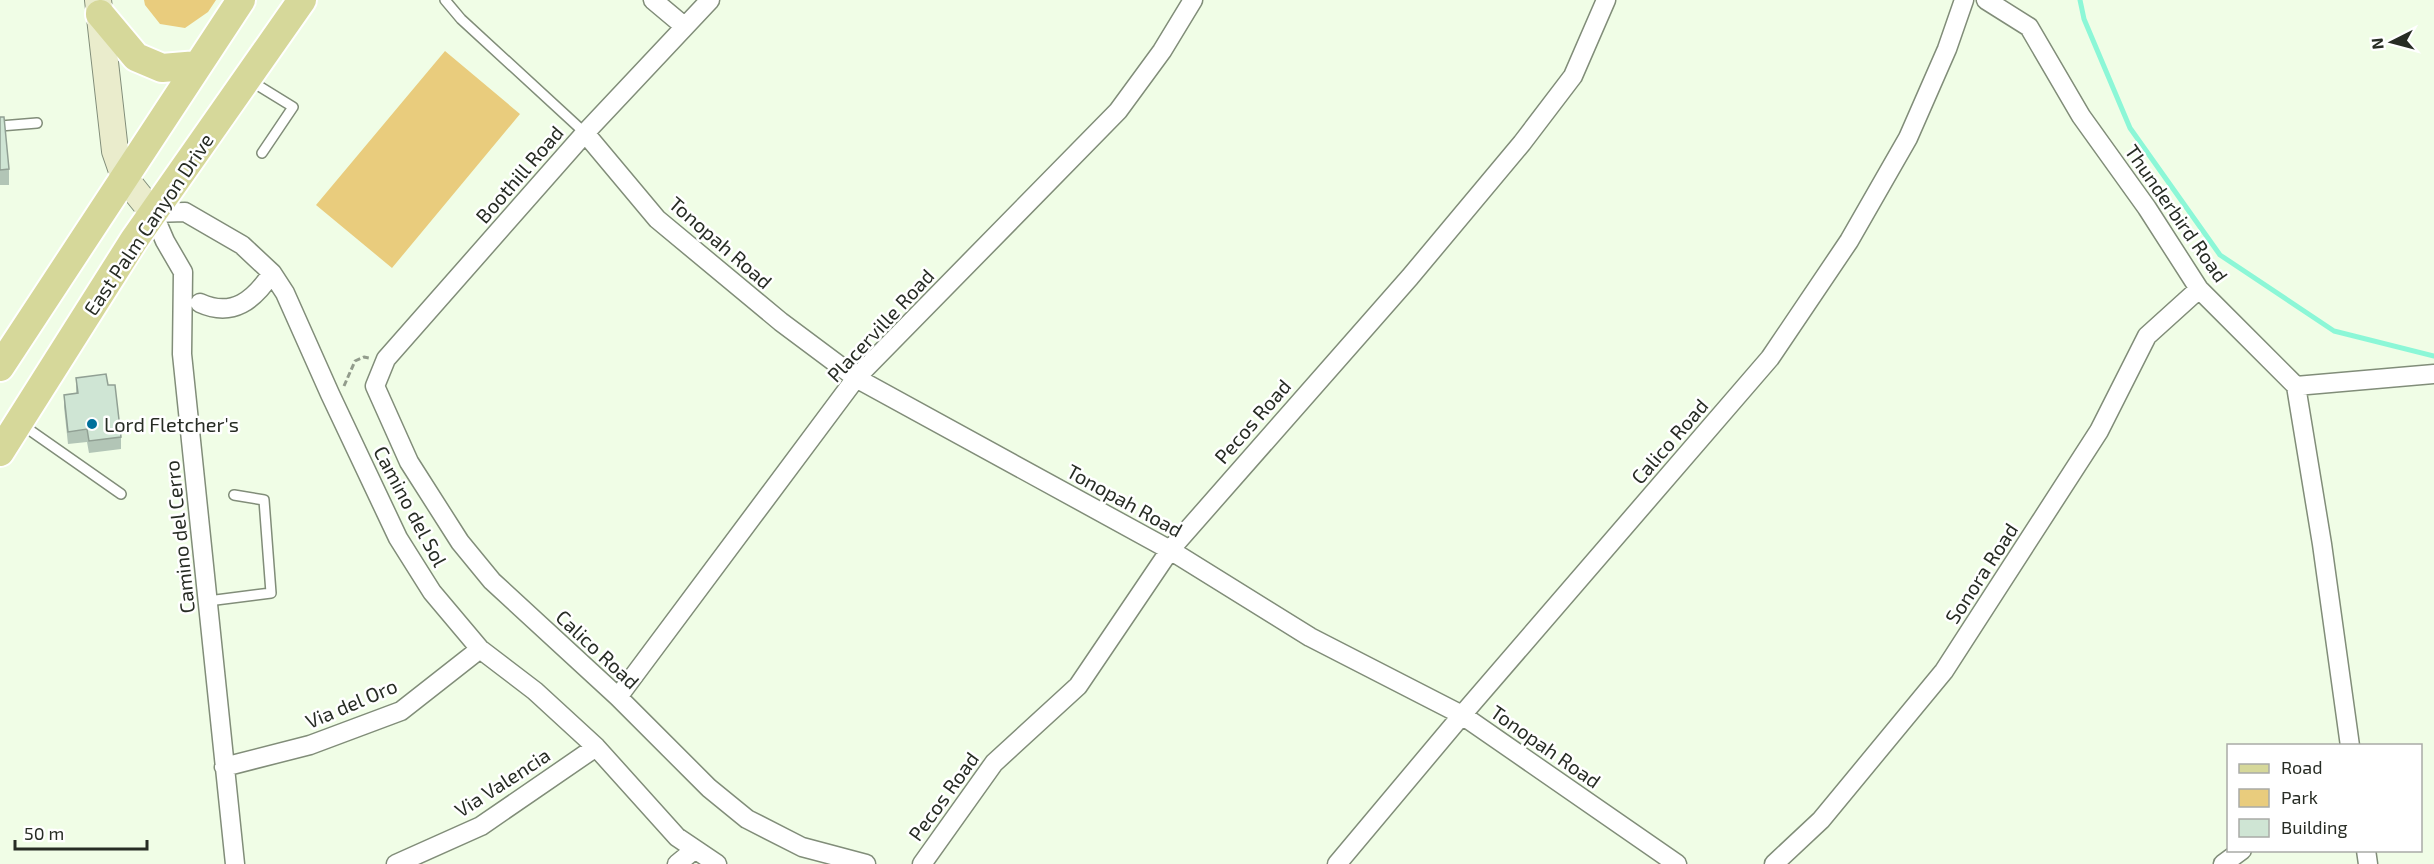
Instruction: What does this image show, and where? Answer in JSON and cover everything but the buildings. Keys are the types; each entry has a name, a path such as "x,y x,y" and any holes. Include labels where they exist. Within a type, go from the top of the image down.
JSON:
{"main road":[{"path":"0,367 241,0"},
{"name":"East Palm Canyon Drive","path":"0,452 153,213 302,0"},
{"path":"99,7 136,57 162,68 198,65"},
{"path":"99,7 115,151 124,177 153,213"}],"street":[{"path":"653,0 684,26"},
{"name":"Boothill Road","path":"375,386 384,362 585,133 710,0"},
{"name":"Placerville Road","path":"618,697 856,378 1118,111 1162,51 1193,0"},
{"name":"Pecos Road","path":"922,864 994,763 1078,686 1170,550 1410,277 1522,143 1573,76 1606,0"},
{"name":"Calico Road","path":"1337,864 1462,715 1770,358 1849,241 1908,138 1947,49 1964,0"},
{"name":"Thunderbird Road","path":"1986,0 2029,27 2081,116 2147,208 2199,289 2296,386"},
{"name":"Tonopah Road","path":"585,133 657,219 781,322 856,378 1170,550 1310,637 1462,715 1677,864"},
{"name":"Camino del Sol","path":"153,213 185,212 242,245 272,273 285,293 398,538 432,592 480,650 535,691 596,747 676,837 717,864"},
{"path":"153,213 165,241 183,272 190,279 193,310 215,310 237,306 259,293 272,273"},
{"name":"Sonora Road","path":"1774,864 1821,820 1944,671 2099,431 2147,336 2199,289"},
{"name":"Camino del Cerro","path":"193,310 183,336 183,354 235,864"},
{"path":"2350,744 2322,544 2296,386 2434,374"},
{"name":"Calico Road","path":"375,386 409,462 460,542 492,581 618,697 709,789 747,819 802,847 866,864"},
{"name":"Via del Oro","path":"225,767 310,745 401,711 480,650"},
{"name":"Via Valencia","path":"396,864 481,826 596,747"},
{"path":"677,864 694,850"},
{"path":"2223,864 2239,852"}],"lane":[{"path":"446,0 461,19 585,133"},
{"path":"247,79 293,107 262,153"},
{"path":"0,126 37,123"},
{"path":"19,423 121,494"},
{"path":"208,600 271,593 264,500 234,495"}],"path":[{"path":"330,394 346,385 356,361 364,357 384,362"}],"green space":[{"path":"144,0 216,0 208,12 185,28 160,24 145,5"},
{"path":"445,51 520,114 392,268 316,205"}],"waterway":[{"path":"2080,0 2084,19 2130,128 2220,255 2334,331 2434,356"}],"place":[{"name":"Lord Fletcher's","path":"92,424"}]}
